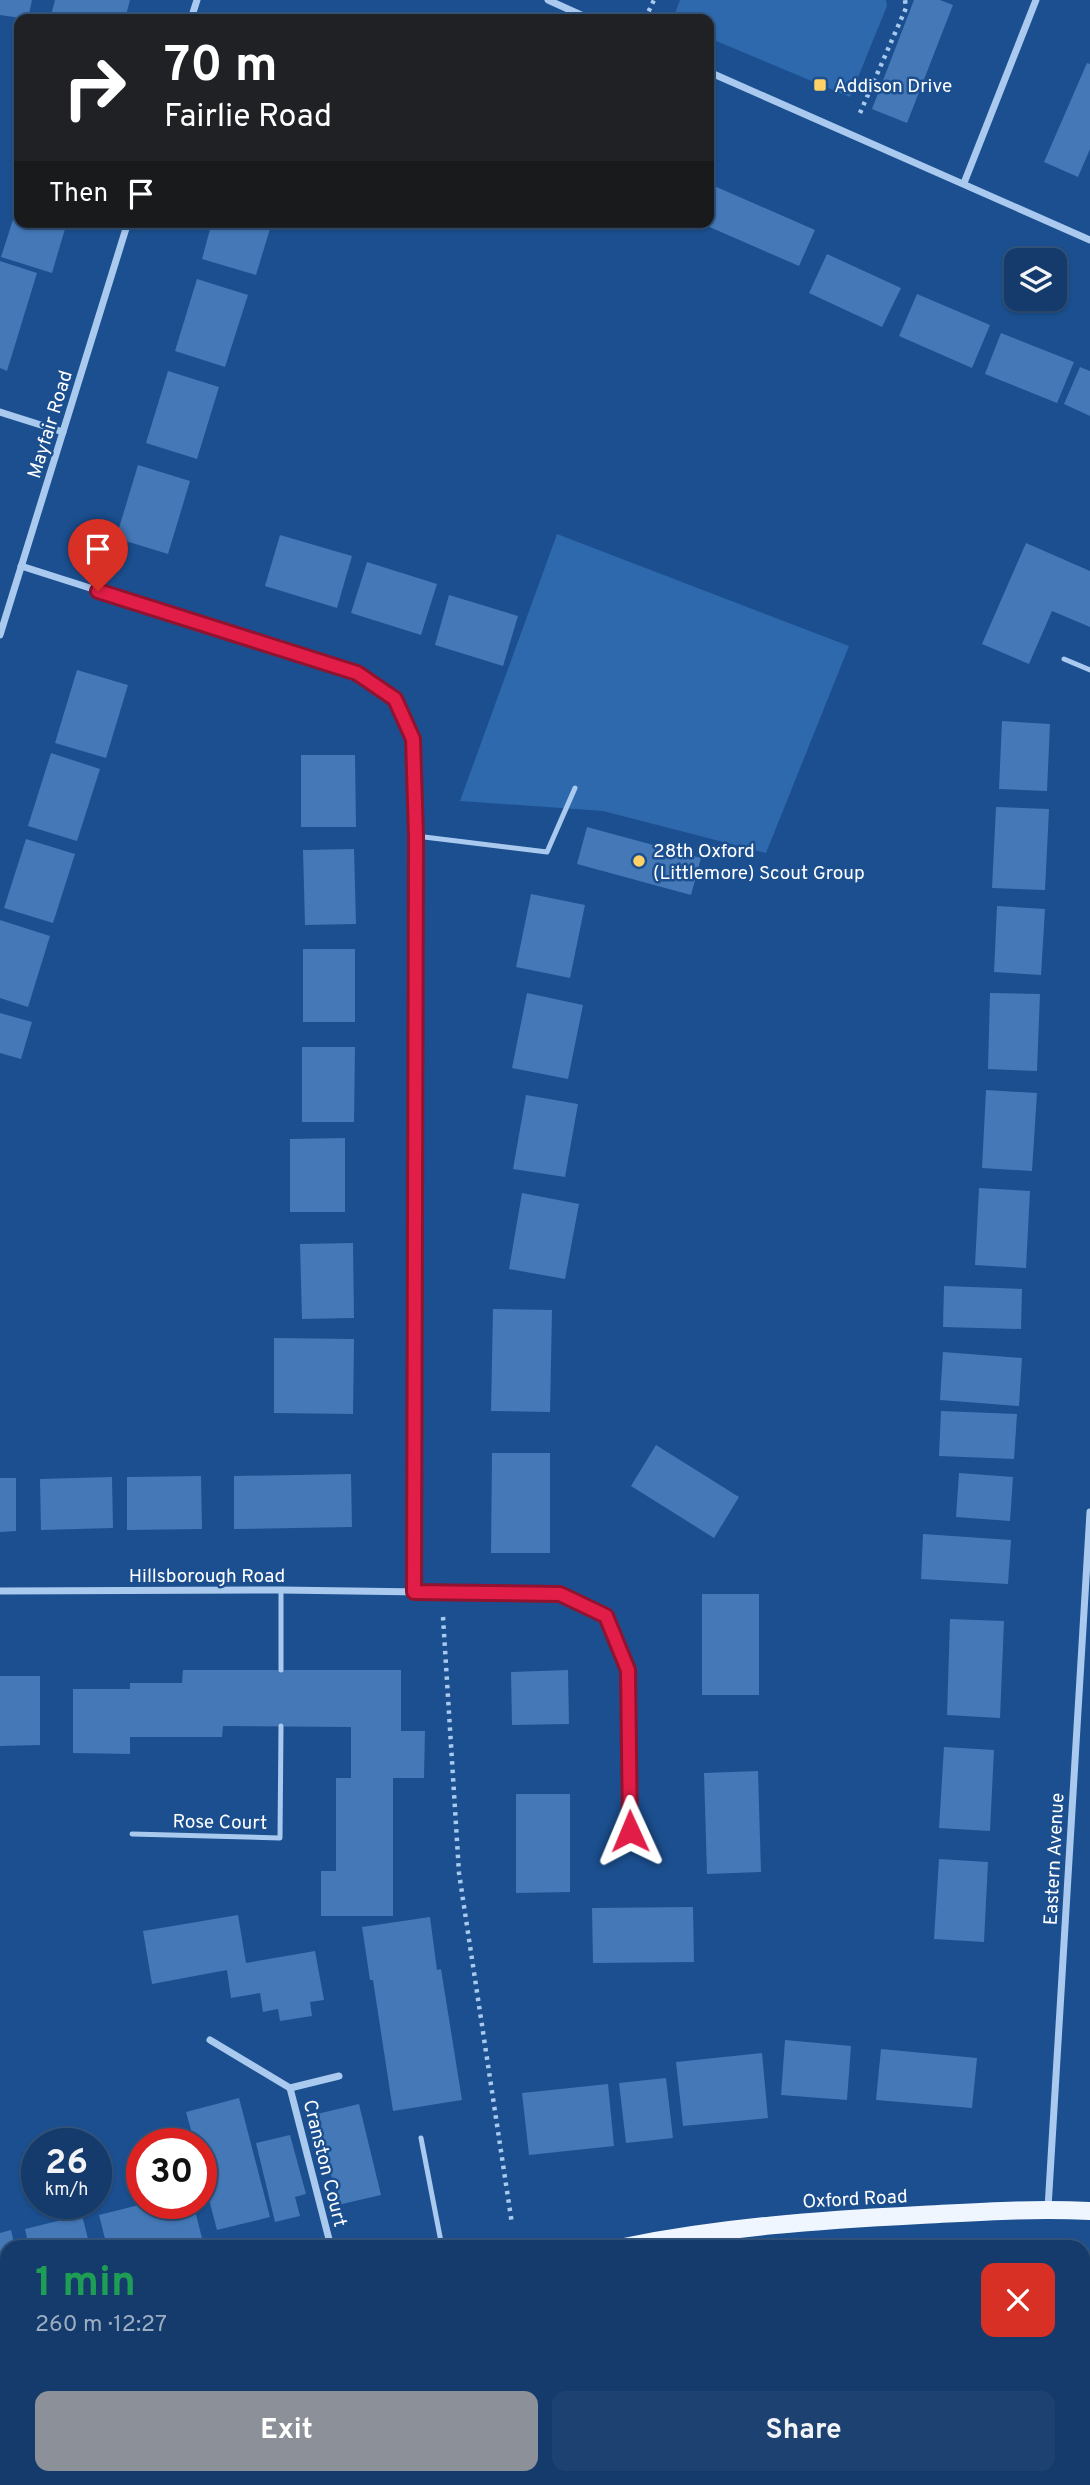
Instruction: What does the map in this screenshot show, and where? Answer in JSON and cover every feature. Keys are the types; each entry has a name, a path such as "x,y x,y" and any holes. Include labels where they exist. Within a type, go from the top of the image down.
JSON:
{"main road":[{"name":"Oxford Road","path":"686,2240 810,2221 1048,2209 1090,2211"}],"street":[{"path":"548,0 579,14"},
{"path":"964,183 1036,0"},
{"path":"714,74 851,132 1090,240"},
{"name":"Mayfair Road","path":"0,635 126,228"},
{"path":"0,412 63,432"},
{"path":"21,566 357,673 395,699 413,739 416,836 414,1592"},
{"name":"Eastern Avenue","path":"1048,2209 1090,1512"},
{"name":"Hillsborough Road","path":"0,1591 281,1590 560,1594 606,1616 628,1670 630,1831"},
{"name":"Cranston Court","path":"210,2040 290,2088 329,2240"},
{"name":"Cranston Court","path":"290,2088 339,2076"}],"lane":[{"path":"1064,659 1090,670"},
{"path":"416,836 547,852 575,788"},
{"path":"281,1590 281,1670"},
{"name":"Rose Court","path":"132,1834 280,1838 281,1727"},
{"path":"421,2138 441,2240"}],"path":[{"path":"851,132 906,8 905,0"},
{"path":"442,1593 459,1873 512,2224"}],"shaded area":[{"path":"680,0 886,0 887,6 850,97 714,40 714,14 675,14"},
{"path":"557,534 849,646 766,853 603,811 460,801"}],"building":[{"path":"0,0 32,0 29,14 14,14 14,17 0,15"},
{"path":"55,0 130,0 126,14 51,14"},
{"path":"914,0 940,0 953,5 907,123 872,109"},
{"path":"1087,63 1090,64 1090,149 1078,177 1044,162"},
{"path":"714,186 815,230 799,266 712,228 714,228"},
{"path":"14,217 14,228 65,228 52,273 1,257"},
{"path":"210,228 270,228 256,275 202,259"},
{"path":"827,254 901,288 882,327 809,293"},
{"path":"0,261 37,273 7,371 0,368"},
{"path":"197,279 248,295 225,367 175,351"},
{"path":"917,294 990,325 972,368 899,336"},
{"path":"1001,333 1074,362 1057,403 985,374"},
{"path":"1080,367 1090,371 1090,416 1064,404"},
{"path":"168,371 219,387 197,459 146,443"},
{"path":"138,465 190,481 168,554 116,538"},
{"path":"280,535 352,556 337,608 265,586"},
{"path":"1026,543 1090,571 1090,627 1052,611 1029,664 982,644"},
{"path":"367,562 437,584 421,635 351,613"},
{"path":"449,595 518,616 503,666 435,645"},
{"path":"77,670 128,685 106,758 55,743"},
{"path":"1002,721 1050,724 1047,791 999,789"},
{"path":"51,753 100,769 77,841 28,826"},
{"path":"301,755 355,755 356,827 301,827"},
{"path":"996,807 1049,809 1045,890 992,888"},
{"name":"28th Oxford (Littlemore) Scout Group","path":"587,827 701,858 691,895 577,864"},
{"path":"26,839 75,854 53,923 4,908"},
{"path":"354,849 356,924 305,925 303,850"},
{"path":"531,894 585,905 570,978 516,967"},
{"path":"997,906 1045,909 1041,975 994,972"},
{"path":"0,920 50,936 28,1007 0,998"},
{"path":"303,949 355,949 355,1022 303,1022"},
{"path":"527,993 583,1005 568,1079 512,1068"},
{"path":"990,993 1040,994 1037,1071 988,1069"},
{"path":"0,1013 32,1022 21,1059 0,1053"},
{"path":"302,1047 355,1047 354,1122 302,1122"},
{"path":"986,1090 1037,1093 1032,1171 982,1168"},
{"path":"526,1095 578,1104 565,1177 513,1169"},
{"path":"345,1138 345,1212 290,1212 290,1139"},
{"path":"979,1188 1030,1191 1026,1268 975,1265"},
{"path":"522,1193 579,1204 565,1279 509,1269"},
{"path":"353,1243 354,1318 302,1319 300,1244"},
{"path":"944,1286 1022,1289 1021,1329 943,1327"},
{"path":"493,1309 552,1310 550,1412 491,1411"},
{"path":"274,1338 354,1339 353,1414 274,1413"},
{"path":"943,1352 1022,1358 1019,1406 940,1400"},
{"path":"941,1411 1017,1414 1014,1459 939,1456"},
{"path":"656,1445 739,1497 714,1538 631,1486"},
{"path":"492,1453 550,1453 550,1553 491,1553"},
{"path":"959,1473 1013,1477 1010,1521 956,1517"},
{"path":"351,1474 352,1527 234,1529 234,1476"},
{"path":"201,1476 202,1529 127,1530 127,1477"},
{"path":"112,1477 113,1528 41,1530 40,1479"},
{"path":"0,1478 16,1478 16,1531 0,1532"},
{"path":"923,1534 1011,1540 1008,1584 921,1579"},
{"path":"702,1594 759,1594 759,1695 702,1695"},
{"path":"950,1619 1004,1621 1000,1718 947,1715"},
{"path":"183,1670 401,1670 401,1731 425,1731 424,1778 393,1778 393,1916 321,1916 321,1871 336,1871 336,1778 351,1778 351,1727 223,1726 222,1737 130,1737 130,1754 73,1753 73,1689 130,1689 130,1683 182,1683"},
{"path":"568,1670 569,1724 512,1725 511,1672"},
{"path":"0,1676 40,1676 40,1745 0,1746"},
{"path":"944,1747 994,1750 990,1831 939,1828"},
{"path":"758,1771 761,1872 707,1874 704,1773"},
{"path":"516,1794 570,1794 570,1892 516,1893"},
{"path":"939,1859 988,1862 984,1942 934,1939"},
{"path":"693,1907 694,1962 593,1963 592,1908"},
{"path":"238,1915 246,1963 315,1951 324,2000 310,2002 312,2016 280,2021 278,2009 263,2012 260,1993 231,1998 227,1970 152,1984 143,1931"},
{"path":"430,1917 437,1970 441,1969 462,2100 393,2111 362,1927"},
{"path":"785,2040 851,2046 847,2100 781,2095"},
{"path":"881,2049 977,2058 972,2108 876,2100"},
{"path":"762,2053 768,2118 683,2126 676,2062"},
{"path":"666,2078 673,2138 626,2143 619,2083"},
{"path":"608,2084 614,2146 529,2155 522,2093"},
{"path":"239,2098 270,2217 217,2230 214,2219 217,2219 217,2128 190,2128 186,2112"},
{"path":"359,2104 381,2195 338,2205 317,2114"},
{"path":"290,2135 306,2194 295,2197 300,2216 275,2222 256,2143"},
{"path":"126,2208 126,2219 197,2219 202,2240 105,2240 100,2219 112,2219 112,2212"},
{"path":"66,2219 83,2219 88,2240 27,2240 25,2229"},
{"path":"11,2230 13,2240 0,2240 0,2233"}],"place":[{"name":"Addison Drive","path":"820,85"},
{"name":"28th Oxford (Littlemore) Scout Group","path":"639,861"}],"route":[{"path":"98,591 357,673 395,699 413,739 416,836 414,1592 560,1594 606,1616 628,1670 630,1831"}]}
